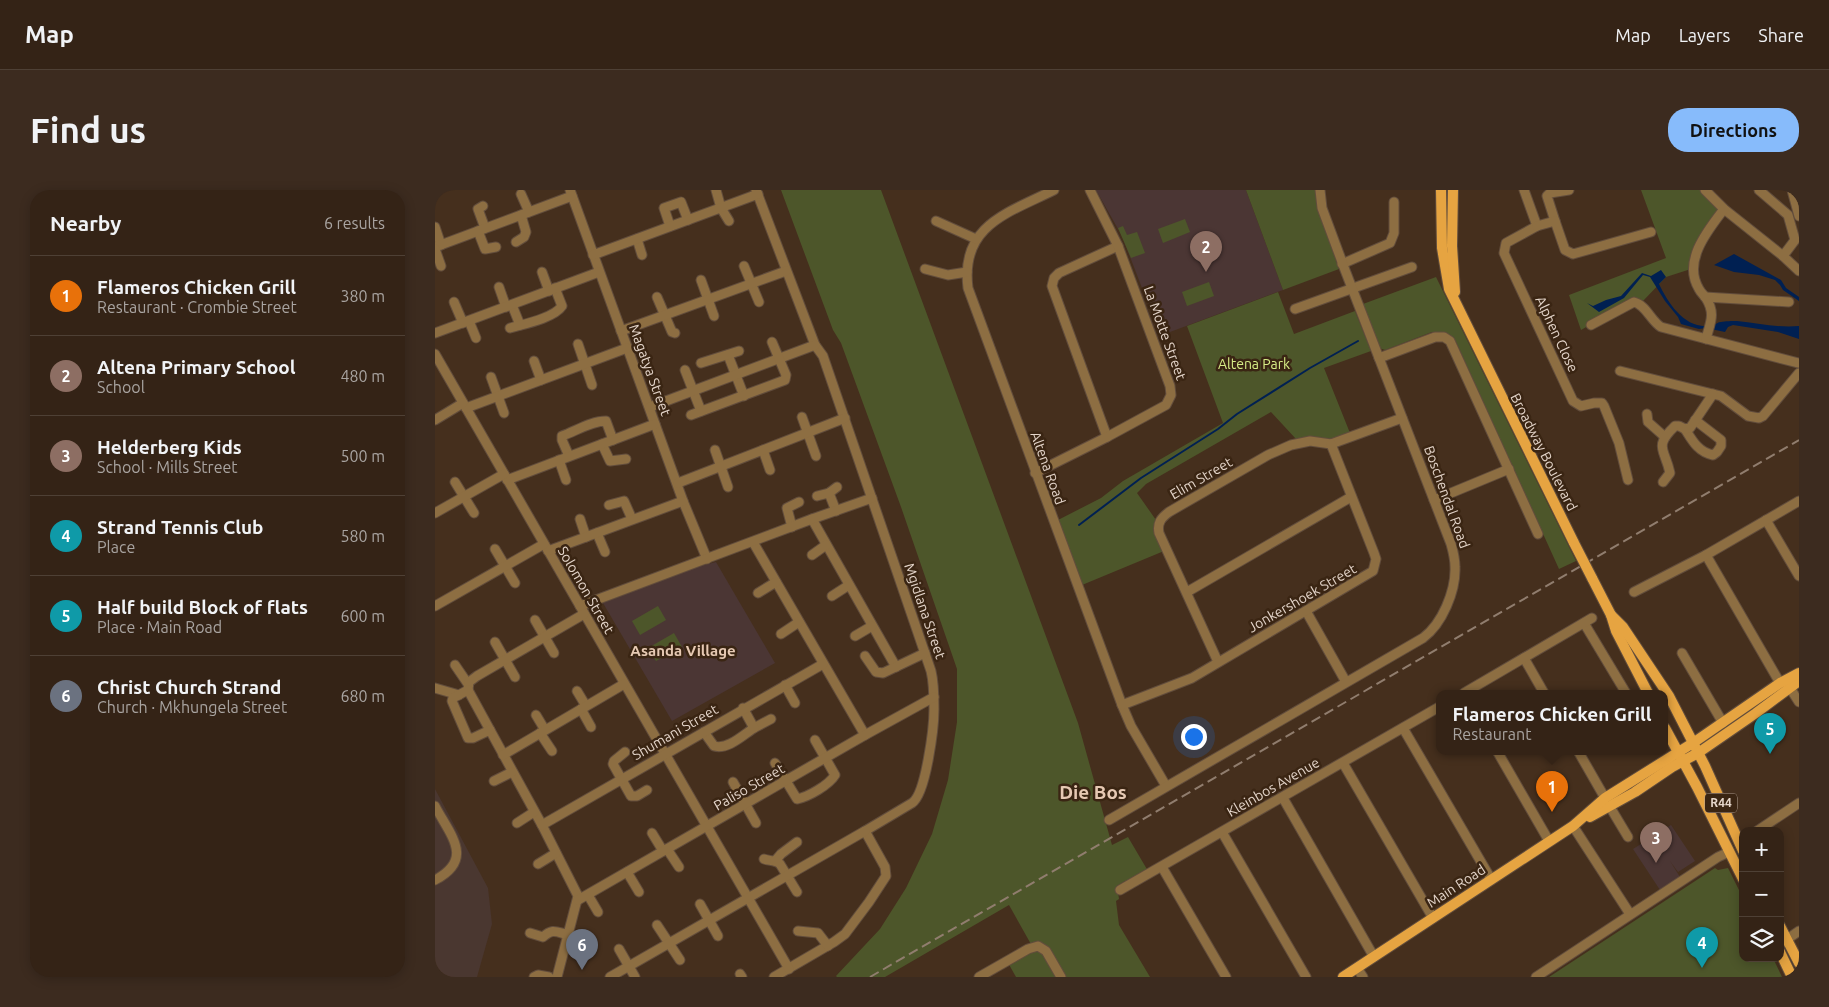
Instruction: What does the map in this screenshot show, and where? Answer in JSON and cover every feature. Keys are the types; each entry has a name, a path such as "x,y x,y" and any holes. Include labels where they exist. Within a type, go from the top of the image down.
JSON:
{"main road":[{"name":"Broadway Boulevard","path":"1441,190 1443,260 1449,289 1455,300"},
{"name":"Broadway Boulevard","path":"1453,190 1452,246 1457,309 1611,615 1613,624 1646,690"},
{"name":"Broadway Boulevard","path":"1611,615 1623,627 1665,690"},
{"name":"Main Road","path":"1607,803 1658,764 1681,756 1698,753 1799,673"},
{"name":"Main Road","path":"1343,977 1681,756 1693,743 1723,722 1785,686 1799,681"},
{"name":"Broadway Boulevard","path":"1668,694 1739,839"},
{"path":"1668,734 1681,756"},
{"path":"1658,764 1661,755"},
{"name":"R44","path":"1681,756 1739,872"},
{"path":"1784,942 1799,963"},
{"path":"1784,960 1792,977"}],"street":[{"path":"716,190 721,208 729,221"},
{"name":"Altena Road","path":"1054,190 995,220 984,229 976,240 971,252 967,272 968,288 971,301 1121,705 1166,786"},
{"name":"La Motte Street","path":"1035,473 1165,405 1172,392 1118,246 1090,190"},
{"name":"Boschendal Road","path":"1109,820 1423,638 1439,622 1450,594 1455,576 1451,544 1342,264 1322,208 1320,190"},
{"path":"1524,190 1537,226 1555,221"},
{"path":"1569,190 1550,193 1547,196 1565,250 1573,254 1651,232"},
{"path":"1759,190 1790,217 1795,240 1783,256"},
{"path":"1792,190 1799,216"},
{"path":"593,255 721,208 757,192"},
{"name":"Mgidlana Street","path":"610,977 912,803 918,798 928,758 934,716 934,697 933,682 925,653 823,356 815,345 757,192"},
{"path":"1711,192 1725,209 1799,271"},
{"path":"437,247 525,214 571,193"},
{"name":"Magatya Street","path":"571,193 683,500 707,559"},
{"path":"516,242 524,237 526,232 521,194"},
{"path":"670,226 664,208 681,202 688,220"},
{"path":"1342,264 1391,243 1394,234 1394,202"},
{"path":"483,206 478,209 485,249 488,250 496,247"},
{"path":"1708,331 1712,310 1699,289 1696,280 1694,268 1696,253 1712,225 1725,209"},
{"path":"936,221 976,240"},
{"name":"Alphen Close","path":"1537,226 1505,243 1504,253 1573,401 1581,406 1598,402 1604,406 1619,443 1628,480"},
{"path":"435,227 441,266"},
{"path":"637,239 642,255"},
{"path":"1107,437 1052,286 1054,278 1059,273 1118,246"},
{"path":"744,266 759,302"},
{"path":"1295,309 1412,267"},
{"path":"925,269 948,275 967,272"},
{"path":"621,331 786,271"},
{"path":"509,328 559,311 562,306 542,272"},
{"path":"435,333 599,272"},
{"path":"701,280 714,316"},
{"path":"499,287 519,325"},
{"path":"657,297 672,332 675,333"},
{"path":"1705,297 1789,302"},
{"path":"454,302 476,338"},
{"path":"1591,325 1633,302 1639,304 1659,326 1708,331 1798,362"},
{"path":"1379,358 1435,337 1441,336 1452,344 1539,534"},
{"path":"691,414 785,380 786,375 772,342"},
{"path":"578,344 592,385"},
{"path":"650,407 815,345"},
{"path":"435,420 465,406 627,348"},
{"path":"701,363 739,351"},
{"name":"Solomon Street","path":"435,354 789,969"},
{"path":"728,355 744,396"},
{"path":"534,361 541,380"},
{"path":"685,370 701,411"},
{"path":"1620,371 1713,394 1724,398 1744,414 1761,418 1795,384 1799,373"},
{"path":"491,377 504,413"},
{"path":"1685,429 1690,428 1713,394"},
{"path":"1647,414 1648,422 1665,437"},
{"path":"802,417 816,456"},
{"path":"678,483 845,418"},
{"name":"Elim Street","path":"1218,662 1159,533 1158,524 1165,515 1268,455 1291,445 1310,441 1331,444 1402,418"},
{"path":"1663,482 1670,473 1661,448 1662,442 1675,426 1685,429 1694,444 1706,453 1713,455 1721,446 1721,440 1695,420"},
{"path":"569,456 562,436 586,426 606,421 613,440"},
{"path":"435,513 505,477 559,460 655,424"},
{"path":"602,444 610,461 626,459"},
{"name":"Jonkershoek Street","path":"1121,705 1181,683 1373,571 1376,559 1331,444"},
{"path":"715,450 728,487"},
{"path":"763,450 770,470"},
{"path":"559,460 566,480"},
{"path":"1434,500 1509,469"},
{"path":"455,482 474,513"},
{"path":"817,496 829,493 837,487"},
{"path":"829,493 836,511"},
{"path":"1187,592 1351,497"},
{"path":"490,730 473,738 468,738 452,701 453,698 468,687 477,676 545,637 582,610 707,559 872,498"},
{"path":"435,606 504,567 546,548 586,537 683,500"},
{"path":"609,505 624,501 632,519"},
{"path":"1633,592 1672,573 1799,501"},
{"path":"792,527 787,508 799,502"},
{"path":"580,519 586,537"},
{"path":"812,519 896,667"},
{"path":"1766,520 1799,576"},
{"path":"597,532 605,552"},
{"path":"753,542 865,735"},
{"path":"812,555 826,546"},
{"path":"495,549 515,583"},
{"path":"1706,554 1785,686 1799,702"},
{"path":"758,593 776,582"},
{"path":"832,596 849,586"},
{"path":"1306,611 1346,682"},
{"path":"1469,690 1592,618"},
{"path":"535,620 554,653"},
{"path":"781,634 799,622"},
{"path":"1584,623 1624,690"},
{"path":"855,636 872,626"},
{"path":"495,642 515,677"},
{"path":"865,656 876,672 883,673 925,653"},
{"path":"1682,653 1723,722"},
{"path":"1524,658 1542,690"},
{"name":"Shumani Street","path":"542,825 743,708 823,664"},
{"path":"455,665 576,891 578,900 557,977"},
{"path":"503,755 624,684"},
{"path":"785,685 795,703"},
{"path":"435,688 459,695"},
{"path":"577,691 591,727"},
{"name":"Paliso Street","path":"578,900 934,697"},
{"path":"743,708 755,728"},
{"name":"Kleinbos Avenue","path":"1120,890 1436,709"},
{"path":"536,714 552,751"},
{"path":"704,732 712,744 720,747 771,719"},
{"path":"1403,728 1491,880"},
{"path":"775,763 797,799 815,791 835,777 835,774 815,740"},
{"path":"625,752 613,762 613,766 632,797 647,790"},
{"path":"1499,755 1549,841"},
{"path":"1580,755 1628,837"},
{"path":"1343,763 1433,918"},
{"path":"494,781 512,772"},
{"path":"733,782 756,823"},
{"path":"1283,798 1374,957"},
{"path":"1763,827 1799,803"},
{"path":"435,806 456,844 457,852 452,868 435,880"},
{"path":"517,823 535,812"},
{"path":"1573,826 1631,914"},
{"path":"774,977 845,934 886,876 885,867 865,831"},
{"path":"1222,832 1306,977"},
{"path":"652,833 679,867"},
{"path":"775,861 797,842"},
{"path":"1536,977 1718,857 1729,852"},
{"path":"538,864 556,853"},
{"path":"763,859 775,861 779,864 797,892"},
{"path":"1162,867 1226,977"},
{"path":"627,872 639,892"},
{"path":"588,895 598,912"},
{"path":"700,904 718,936"},
{"path":"657,925 680,960"},
{"path":"530,933 543,937 549,931 569,935"},
{"path":"798,931 818,933 828,946"},
{"path":"1784,942 1799,931"},
{"path":"979,977 1033,946 1046,951 1061,977"},
{"path":"619,949 635,977"},
{"path":"1357,968 1363,977"},
{"path":"534,977 538,975 549,977"}],"shaded area":[{"path":"1096,190 1246,190 1283,290 1162,335 1161,331 1159,332 1122,236"},
{"path":"716,562 775,663 672,721 603,603 696,567"},
{"path":"435,789 488,888 492,924 477,977 435,977"},
{"path":"1671,825 1695,861 1678,872 1670,861 1680,877 1660,890 1633,849"}],"green space":[{"path":"781,190 881,190 1078,723 1112,845 1128,837 1148,871 1117,886 1119,899 1116,901 1119,925 1150,977 1016,977 1007,961 1032,946 1009,905 885,977 836,976 880,929 906,888 932,834 948,780 957,722 957,669 901,507 841,343 833,330"},
{"path":"1246,190 1315,190 1318,208 1339,269 1283,290"},
{"path":"1641,190 1705,190 1724,209 1712,225 1694,268 1666,277 1642,302 1630,302 1581,330 1569,295 1666,258"},
{"path":"1185,219 1190,232 1163,243 1158,229"},
{"path":"1123,226 1127,235 1137,232 1145,253 1131,258 1118,228"},
{"path":"1436,277 1576,561 1559,569 1456,342 1444,332 1432,332 1385,350 1379,348 1363,304"},
{"path":"1209,282 1214,296 1187,306 1182,292"},
{"name":"Altena Park","path":"1278,292 1294,334 1355,311 1371,351 1324,368 1350,433 1330,440 1308,437 1296,439 1271,412 1146,484 1137,493 1156,520 1155,523 1164,551 1082,585 1058,520 1101,498 1123,481 1223,423 1187,326"},
{"path":"658,606 666,620 640,635 632,621"},
{"path":"674,633 682,647 656,661 648,648"},
{"path":"1715,868 1718,870 1728,868 1739,890 1739,962 1775,962 1782,977 1549,977"}],"water":[{"path":"1734,254 1781,280 1786,288 1799,297 1799,301 1783,290 1775,280 1759,275 1734,272 1714,265"},
{"path":"1661,270 1666,277 1659,284 1663,292 1674,308 1687,321 1704,326 1735,321 1775,326 1799,326 1799,339 1778,332 1733,325 1728,327 1725,332 1706,328 1699,329 1681,324 1650,277 1643,275 1624,298 1599,312 1587,303 1593,306 1621,296 1642,273 1651,276"}],"waterway":[{"path":"1079,525 1141,478 1218,429 1237,414 1310,368 1358,341"}],"railway":[{"path":"870,977 1799,440"}],"place":[{"name":"Altena Primary School","path":"1206,272"},
{"name":"Half build Block of flats","path":"1770,754"},
{"name":"Flameros Chicken Grill","path":"1552,812"},
{"name":"Helderberg Kids","path":"1656,863"},
{"name":"Strand Tennis Club","path":"1702,968"},
{"name":"Christ Church Strand","path":"582,970"}],"district":[{"name":"Asanda Village","path":"683,651"},
{"name":"Die Bos","path":"1093,792"}]}
